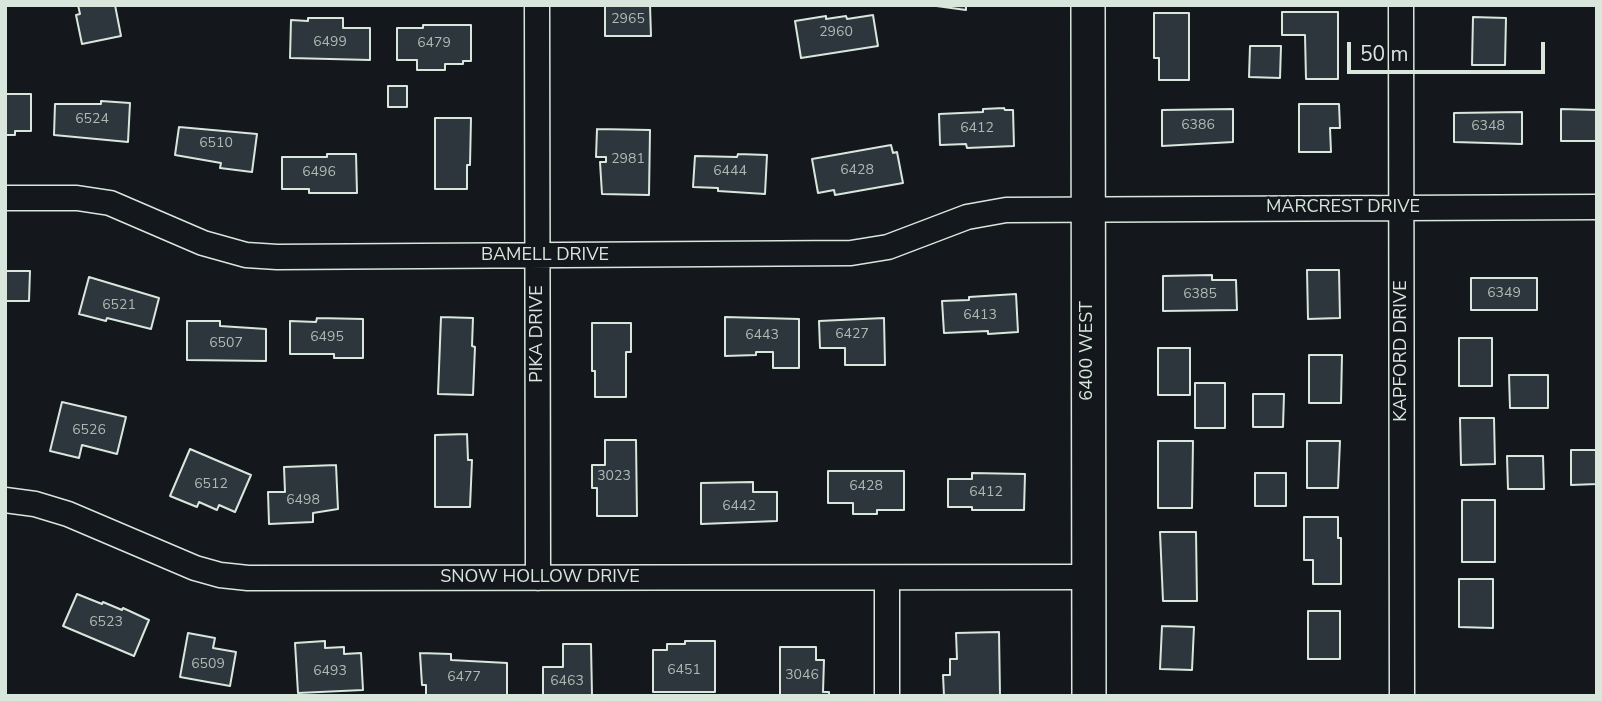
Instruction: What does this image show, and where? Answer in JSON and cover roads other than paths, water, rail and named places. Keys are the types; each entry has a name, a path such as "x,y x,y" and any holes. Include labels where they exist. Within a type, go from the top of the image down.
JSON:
{"street":[{"name":"PIKA DRIVE","path":"537,5 538,578"},
{"name":"6400 WEST","path":"1088,5 1089,696"},
{"name":"KAPFORD DRIVE","path":"1401,5 1402,696"},
{"name":"BAMELL DRIVE","path":"5,198 77,198 110,203 203,243 231,252 262,257 851,253 900,244 967,216 992,211 1088,209"},
{"name":"MARCREST DRIVE","path":"1088,209 1597,207"},
{"name":"SNOW HOLLOW DRIVE","path":"5,500 35,504 60,512 183,563 234,577 1089,577"},
{"path":"887,578 887,696"}]}
